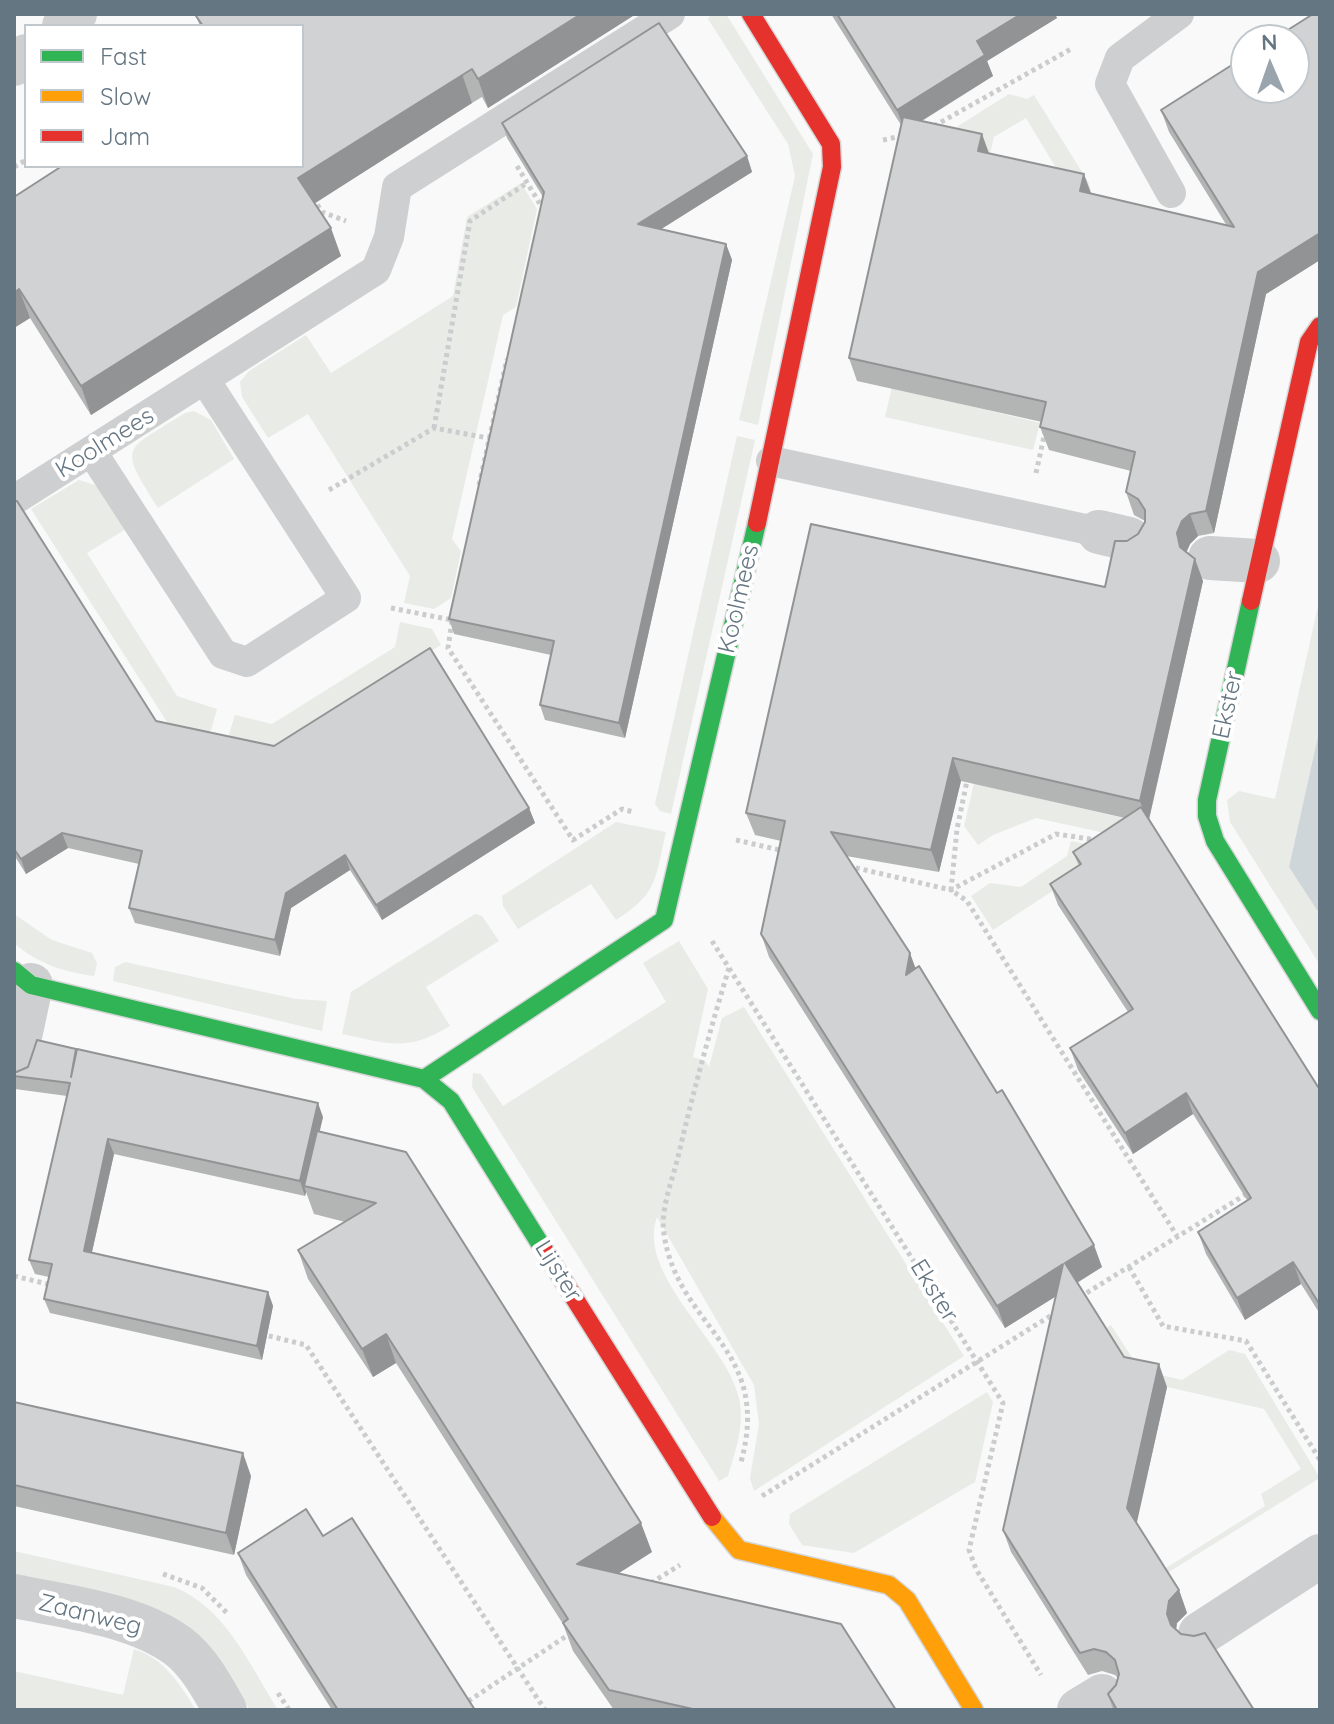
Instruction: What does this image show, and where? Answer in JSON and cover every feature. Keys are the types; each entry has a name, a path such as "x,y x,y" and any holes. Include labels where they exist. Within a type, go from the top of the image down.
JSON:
{"street":[{"path":"751,14 831,144 832,151"},
{"name":"Koolmees","path":"664,920 771,461 832,167 832,151"},
{"name":"Ekster","path":"1320,326 1309,342 1207,800 1207,816 1215,841 1320,1011"},
{"path":"1210,558 1258,561"},
{"path":"424,1079 664,920"},
{"name":"Lijster","path":"14,1065 22,978 424,1079 451,1101 725,1537"},
{"path":"725,1537 739,1550 889,1585 907,1600 974,1710"},
{"path":"1200,1634 1320,1556"},
{"name":"Zaanweg","path":"14,1596 152,1630 180,1647 200,1668 225,1710"}],"lane":[{"name":"Koolmees","path":"14,500 376,270 389,237 397,187 670,14"},
{"path":"1162,18 1120,58 1110,84 1171,193"},
{"path":"92,452 223,654 247,662 346,598 205,380"},
{"path":"771,461 1114,535"}],"path":[{"path":"923,131 1075,46 1116,67"},
{"path":"493,128 543,208 539,223"},
{"path":"832,151 908,134"},
{"path":"434,428 470,221 527,183"},
{"path":"308,189 322,212 389,237"},
{"path":"476,499 510,346"},
{"path":"1026,516 1047,424"},
{"path":"291,513 434,428 488,438"},
{"path":"346,598 452,620"},
{"path":"455,605 448,648 573,840 622,809 796,854"},
{"path":"951,890 957,829 969,772"},
{"path":"951,890 1056,834 1113,842"},
{"path":"843,865 951,890 967,901 1177,1236"},
{"name":"Ekster","path":"664,920 704,929 1003,1403 969,1550 976,1569 1076,1697"},
{"path":"645,1587 725,1537 739,1511 741,1463 748,1435 747,1391 738,1370 681,1284 668,1257 663,1230 683,1133 729,968"},
{"path":"1079,1298 1253,1190"},
{"path":"1129,1267 1163,1326 1246,1341 1320,1460"},
{"path":"14,1276 60,1287"},
{"path":"739,1511 1066,1306"},
{"path":"260,1334 306,1345 545,1710"},
{"path":"455,1710 578,1628"}],"shaded area":[{"path":"711,14 726,14 813,154 758,425 739,420 795,176 788,144 708,19"},
{"path":"1009,94 1027,99 1034,95 1089,183 1092,195 1070,191 1026,118 994,137 989,157 952,149 958,126"},
{"path":"521,183 537,209 516,307 503,315 452,539 461,551 451,598 434,609 404,603 410,576 308,414 268,438 242,397 240,382 249,371 306,335 331,373 453,296 467,217"},
{"path":"892,387 1040,423 1033,450 885,417"},
{"path":"194,411 211,420 234,459 158,508 136,471 133,451 149,435 185,413"},
{"path":"737,436 755,440 671,814 660,811 655,804"},
{"path":"79,480 98,486 126,529 87,553 177,696 217,709 211,730 206,733 169,725 31,509"},
{"path":"1320,597 1320,727 1289,867 1320,915 1320,965 1230,822 1227,800 1239,791 1275,799"},
{"path":"400,622 432,629 441,645 278,748 232,739 229,734 235,715 272,724 395,647"},
{"path":"1320,727 1320,915 1289,867"},
{"path":"974,783 1136,821 1114,835 1036,818 993,835 978,845 964,826"},
{"path":"616,822 666,832 657,873 640,901 616,920 591,884 518,929 503,906 502,896"},
{"path":"1071,841 1115,850 993,930 971,896 990,883 1021,887 1067,856"},
{"path":"14,914 52,940 92,953 97,964 94,976 52,966 23,950 14,943"},
{"path":"475,914 482,916 499,941 426,987 450,1026 422,1040 398,1044 342,1034 351,992"},
{"path":"679,941 708,989 693,1057 705,1061 709,1067 722,1018 744,1007 964,1356 754,1491 750,1478 759,1424 754,1385 657,1217 654,1240 659,1263 720,1358 733,1381 740,1403 741,1422 736,1449 728,1476 719,1481 472,1087 473,1073 481,1074 503,1106 666,1002 643,963"},
{"path":"125,962 296,999 327,1001 322,1031 113,981 115,967"},
{"path":"1111,1325 1140,1370 1182,1380 1229,1350 1245,1354 1320,1478 1164,1575 1161,1571 1265,1506 1261,1494 1301,1469 1264,1409 1132,1379 1102,1331"},
{"path":"987,1392 993,1402 975,1482 854,1553 802,1545 789,1524 790,1514"},
{"path":"14,1551 174,1587 192,1596 235,1639 278,1710 250,1710 234,1684 14,1576"},
{"path":"134,1649 163,1665 196,1710 14,1710 14,1671 123,1695"}],"building":[{"path":"581,14 478,79 472,69 298,178 331,228 81,386 19,289 14,293 14,197 59,168 304,168 304,24 202,24 196,16"},
{"path":"837,14 1021,14 977,41 985,55 897,110"},
{"path":"1313,14 1320,14 1320,233 1258,272 1206,511 1190,514 1182,521 1177,533 1180,547 1195,559 1140,801 953,758 931,850 831,832 910,953 906,975 919,966 997,1093 1002,1090 1094,1245 1065,1263 1124,1357 1159,1364 1127,1508 1179,1590 1169,1601 1167,1614 1171,1625 1181,1634 1194,1636 1205,1633 1254,1710 1117,1710 1108,1694 1116,1685 1119,1674 1115,1660 1106,1652 1094,1649 1080,1653 1003,1530 1063,1264 997,1306 761,934 785,821 746,813 811,524 1105,587 1115,541 1127,541 1138,534 1145,522 1145,510 1138,499 1126,492 1135,452 1040,427 1046,402 849,358 903,117 982,134 978,151 1084,174 1080,191 1234,227 1161,110 1230,66 1230,104 1310,104 1310,24 1297,24"},
{"path":"659,23 747,156 638,224 726,244 619,723 540,705 554,641 449,619 544,192 502,123"},
{"path":"14,501 17,501 156,721 274,746 430,648 529,808 376,905 345,855 286,893 275,940 129,908 142,851 62,833 21,859 14,849"},
{"path":"1141,807 1320,1090 1320,1305 1293,1262 1237,1298 1198,1232 1251,1198 1186,1093 1125,1133 1070,1048 1133,1009 1050,884 1081,864 1073,852"},
{"path":"37,1040 76,1049 71,1077 77,1049 318,1103 300,1181 108,1139 84,1251 268,1292 257,1346 44,1299 52,1264 29,1260 70,1083 14,1076 14,1073 28,1067"},
{"path":"317,1131 406,1152 641,1523 577,1564 841,1624 896,1710 697,1710 609,1690 563,1623 568,1619 386,1334 362,1349 298,1250 376,1203 304,1186"},
{"path":"14,1402 243,1453 226,1533 14,1485"},
{"path":"306,1509 323,1536 352,1518 475,1710 338,1710 238,1553"}],"traffic: fast":[{"path":"424,1079 664,920 757,523"},
{"path":"1251,601 1207,800 1207,816 1215,841 1320,1011"},
{"path":"14,971 31,985 424,1079 451,1101 544,1250"}],"traffic: slow":[{"path":"712,1517 739,1550 889,1585 907,1600 974,1710"}],"traffic: jam":[{"path":"751,14 831,144 832,167 757,523"},
{"path":"1251,601 1309,342 1320,326"},
{"path":"544,1250 712,1517"}]}
